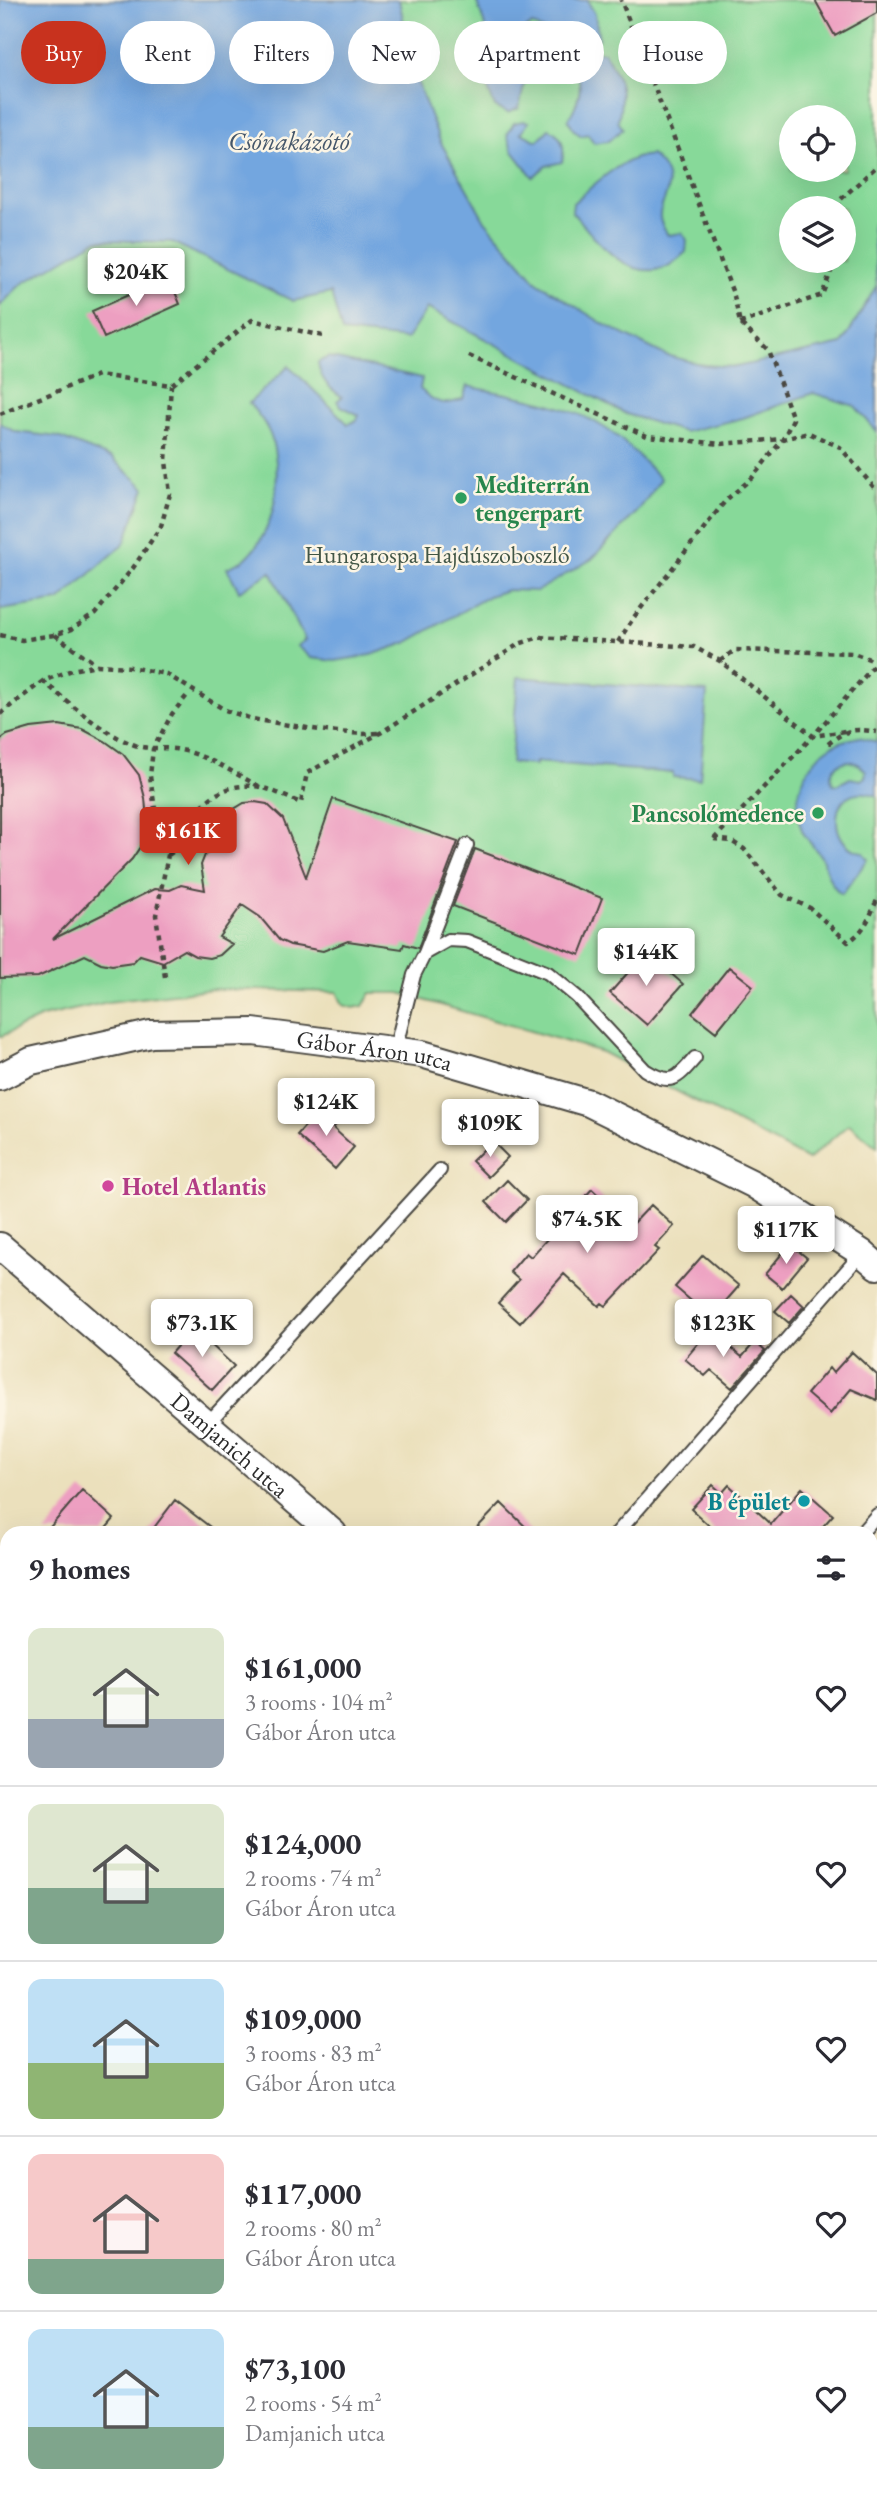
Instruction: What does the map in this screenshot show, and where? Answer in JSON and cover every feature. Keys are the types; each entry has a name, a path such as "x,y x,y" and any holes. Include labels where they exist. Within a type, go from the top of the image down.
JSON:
{"street":[{"name":"Gábor Áron utca","path":"0,1077 32,1061 151,1034 254,1032 422,1054 589,1103 753,1184 869,1260"},
{"name":"Damjanich utca","path":"0,1246 325,1526"}],"lane":[{"path":"395,1050 414,975 467,845"},
{"path":"425,953 448,940 467,941 548,973 577,997 645,1070 659,1078 669,1080 679,1076 695,1058"},
{"path":"208,1423 440,1170"},
{"path":"623,1526 869,1260"}],"path":[{"path":"617,642 726,500 752,478 783,439 793,419 768,350 740,323 734,296 621,0"},
{"path":"844,196 877,166"},
{"path":"740,323 822,295 830,273"},
{"path":"0,414 98,375 171,384 252,320 327,337"},
{"path":"468,356 647,436 720,444 783,439 809,433 840,447 877,491"},
{"path":"0,635 22,640 72,629 95,614 133,568 161,526 170,494 166,461 171,384"},
{"path":"54,635 97,665"},
{"path":"43,681 87,717 132,744 153,749 174,749 196,755 260,787 301,803 307,773 382,732 519,644 539,637 694,647 720,662 813,736 861,729 877,732"},
{"path":"720,662 735,650 853,653 877,662 813,736 713,839 731,841 744,849 782,895 810,908 848,942 858,936 868,923 877,900"},
{"path":"0,714 43,681 72,670 97,665 130,667 166,674 225,710 252,719 326,731 363,734 382,732"},
{"path":"165,977 156,915 168,855 158,829 150,776 153,749 172,714 189,693"},
{"path":"828,744 845,731"},
{"path":"168,855 183,845 199,811 211,797 223,790 260,787"}],"green space":[{"name":"Hungarospa Hajdúszoboszló","path":"0,0 877,0 877,1147 849,1124 808,1160 602,1052 400,993 371,993 363,1006 353,1008 343,1005 337,992 213,989 108,1002 42,1017 0,1037"}],"water":[{"name":"Csónakázótó","path":"0,0 399,0 403,21 348,21 348,84 418,84 440,141 485,221 537,282 605,325 665,355 704,365 736,367 842,344 877,285 877,432 855,406 813,393 743,418 684,432 626,414 427,308 407,339 342,332 331,293 293,301 172,242 97,240 20,285 0,306"},
{"path":"476,0 587,0 596,21 483,21"},
{"path":"604,52 620,85 618,121 623,129 608,141 594,143 588,134 581,136 573,129 568,120 580,91 580,84 604,84"},
{"path":"486,84 524,84 519,108 508,113 495,107"},
{"path":"529,122 521,133 537,141 549,129 560,138 563,147 562,162 546,166 533,177 512,150 507,135 514,123"},
{"path":"651,155 664,169 668,180 660,212 662,225 668,235 682,233 687,240 686,252 668,266 653,270 639,269 614,256 572,212 573,203 599,180 629,161"},
{"path":"877,221 877,285 872,224"},
{"name":"Mediterrán tengerpart","path":"328,357 422,378 420,389 440,402 450,403 463,399 467,386 538,401 573,412 613,433 661,479 638,511 592,559 537,591 507,590 489,596 406,643 371,655 335,661 311,658 297,646 305,640 271,572 239,591 227,568 244,559 265,532 276,487 277,471 272,440 249,403 289,366 348,424 357,420 359,415 341,406 337,401 342,397 323,378 318,362"},
{"path":"0,423 16,432 58,437 112,458 145,488 124,544 59,601 0,610"},
{"path":"518,677 707,692 700,779 673,777 673,773 535,762 535,765 511,763"},
{"name":"Pancsolómedence","path":"859,737 877,742 877,796 861,793 848,796 837,815 842,839 850,848 862,852 868,859 842,894 834,886 821,857 804,834 799,818 799,794 807,771 823,752 833,745","holes":["849,761 866,771 865,777 861,780 850,778 837,785 833,784 831,775 837,766"]}],"building":[{"path":"815,0 877,0 877,13 835,36"},
{"path":"169,277 180,304 104,338 92,311"},
{"path":"59,725 82,729 123,754 139,775 147,821 142,844 132,859 53,939 154,889 170,890 181,885 205,890 201,865 205,855 213,850 220,824 226,814 244,803 267,804 283,819 306,877 333,799 458,842 418,948 404,944 402,949 348,941 323,951 290,945 279,940 260,917 242,905 219,937 232,944 220,955 209,958 195,956 184,950 163,962 140,955 133,962 112,965 85,955 38,977 0,978 0,740 7,735 31,728"},
{"path":"475,849 602,898 580,955 453,906"},
{"path":"646,952 683,984 647,1025 610,993"},
{"path":"729,967 753,986 716,1032 692,1013"},
{"path":"324,1105 340,1120 333,1128 354,1147 335,1169 297,1135"},
{"path":"492,1141 508,1157 488,1177 472,1161"},
{"path":"507,1180 527,1200 506,1222 486,1202"},
{"path":"592,1189 631,1226 651,1205 674,1226 655,1247 659,1250 606,1306 602,1303 599,1306 564,1274 520,1323 498,1303 519,1280 510,1272 526,1253 531,1257"},
{"path":"790,1244 807,1258 782,1288 765,1274"},
{"path":"703,1255 739,1286 711,1318 675,1287"},
{"path":"791,1294 804,1306 789,1323 775,1311"},
{"path":"193,1328 234,1366 212,1390 171,1353"},
{"path":"709,1330 742,1357 755,1342 765,1351 732,1388 711,1370 705,1376 685,1359"},
{"path":"852,1352 877,1375 877,1400 851,1389 830,1414 807,1394 829,1368 833,1373"},
{"path":"713,1485 722,1493 729,1485 771,1524 802,1488 833,1515 823,1526 709,1526 691,1509"},
{"path":"82,1490 114,1519 108,1526 51,1526"},
{"path":"175,1500 209,1526 155,1526"},
{"path":"501,1503 525,1526 479,1526"}],"place":[{"name":"Mediterrán tengerpart","path":"461,498"},
{"name":"Pancsolómedence","path":"818,813"},
{"name":"Hotel Atlantis","path":"108,1186"},
{"name":"B épület","path":"804,1501"}]}
